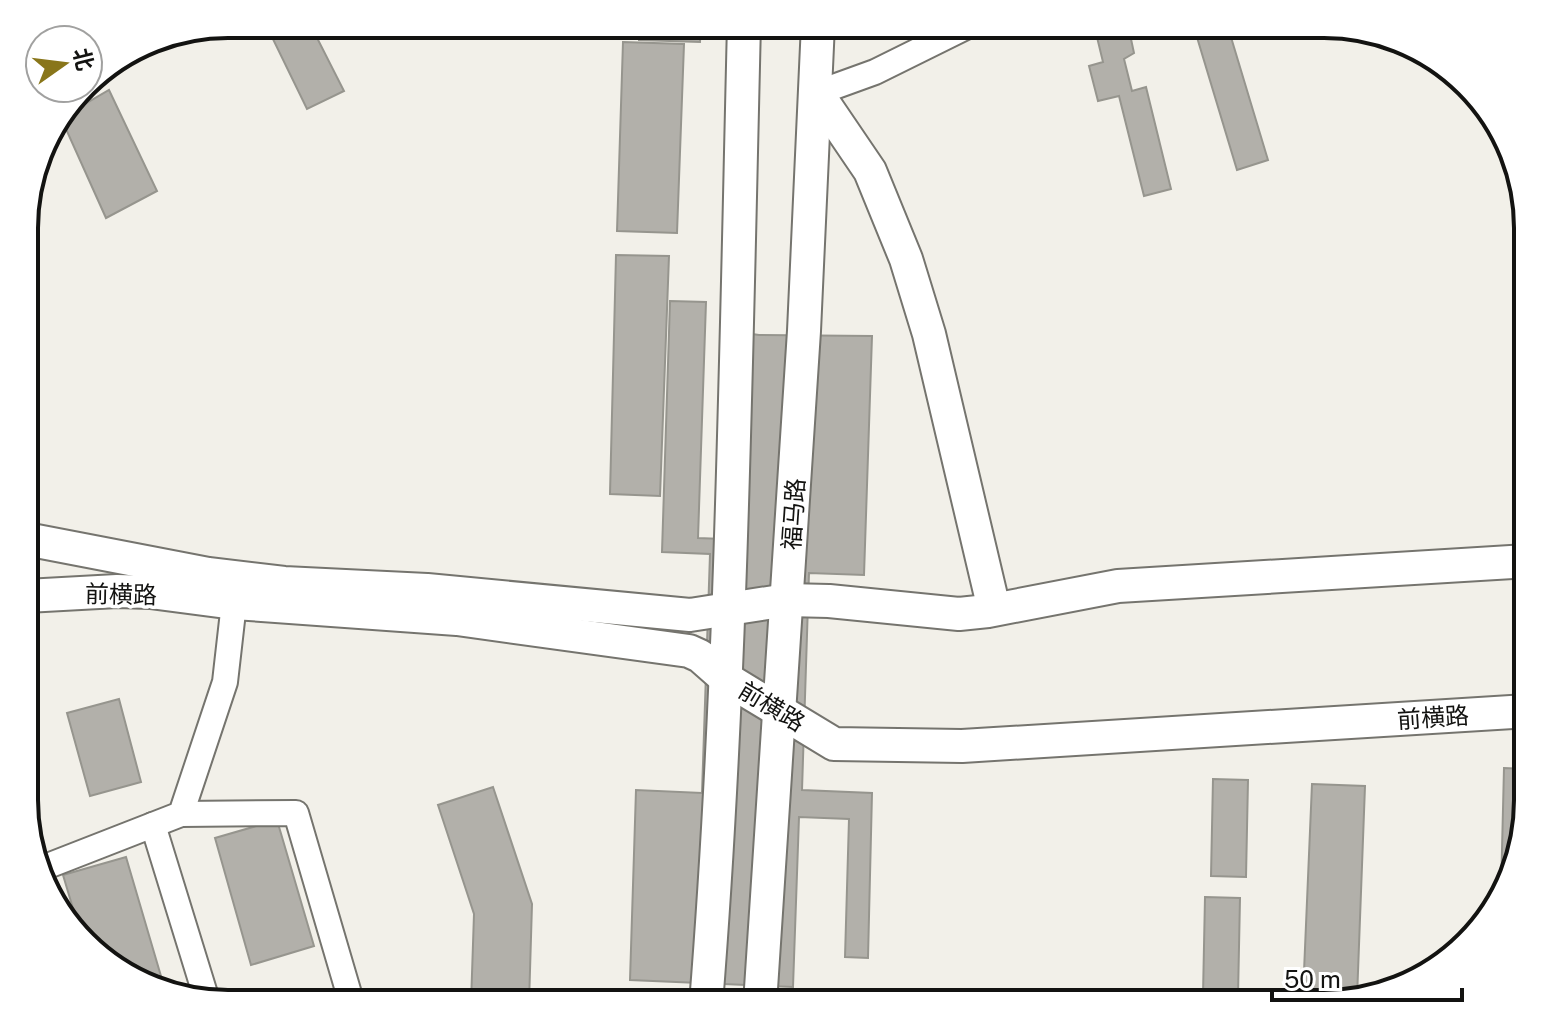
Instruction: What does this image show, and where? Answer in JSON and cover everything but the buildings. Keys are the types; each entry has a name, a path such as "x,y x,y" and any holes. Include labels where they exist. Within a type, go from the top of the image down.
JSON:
{"main road":[{"path":"707,990 725,678 744,38"},
{"name":"福马路","path":"761,990 787,600 818,38"},
{"path":"817,93 870,171 906,259 929,334 994,609"},
{"name":"前横路","path":"38,541 208,574 284,583 427,590 690,615 787,600 829,601 959,614 1118,586 1514,562"},
{"name":"前横路","path":"38,595 117,591 457,619 689,651 700,656 725,678 834,744 902,747 977,745 1514,712"}],"street":[{"path":"817,93 875,72 944,38"},
{"path":"181,814 225,682 234,603"},
{"path":"50,865 181,814 296,813 348,990"},
{"path":"153,825 203,988"}]}
